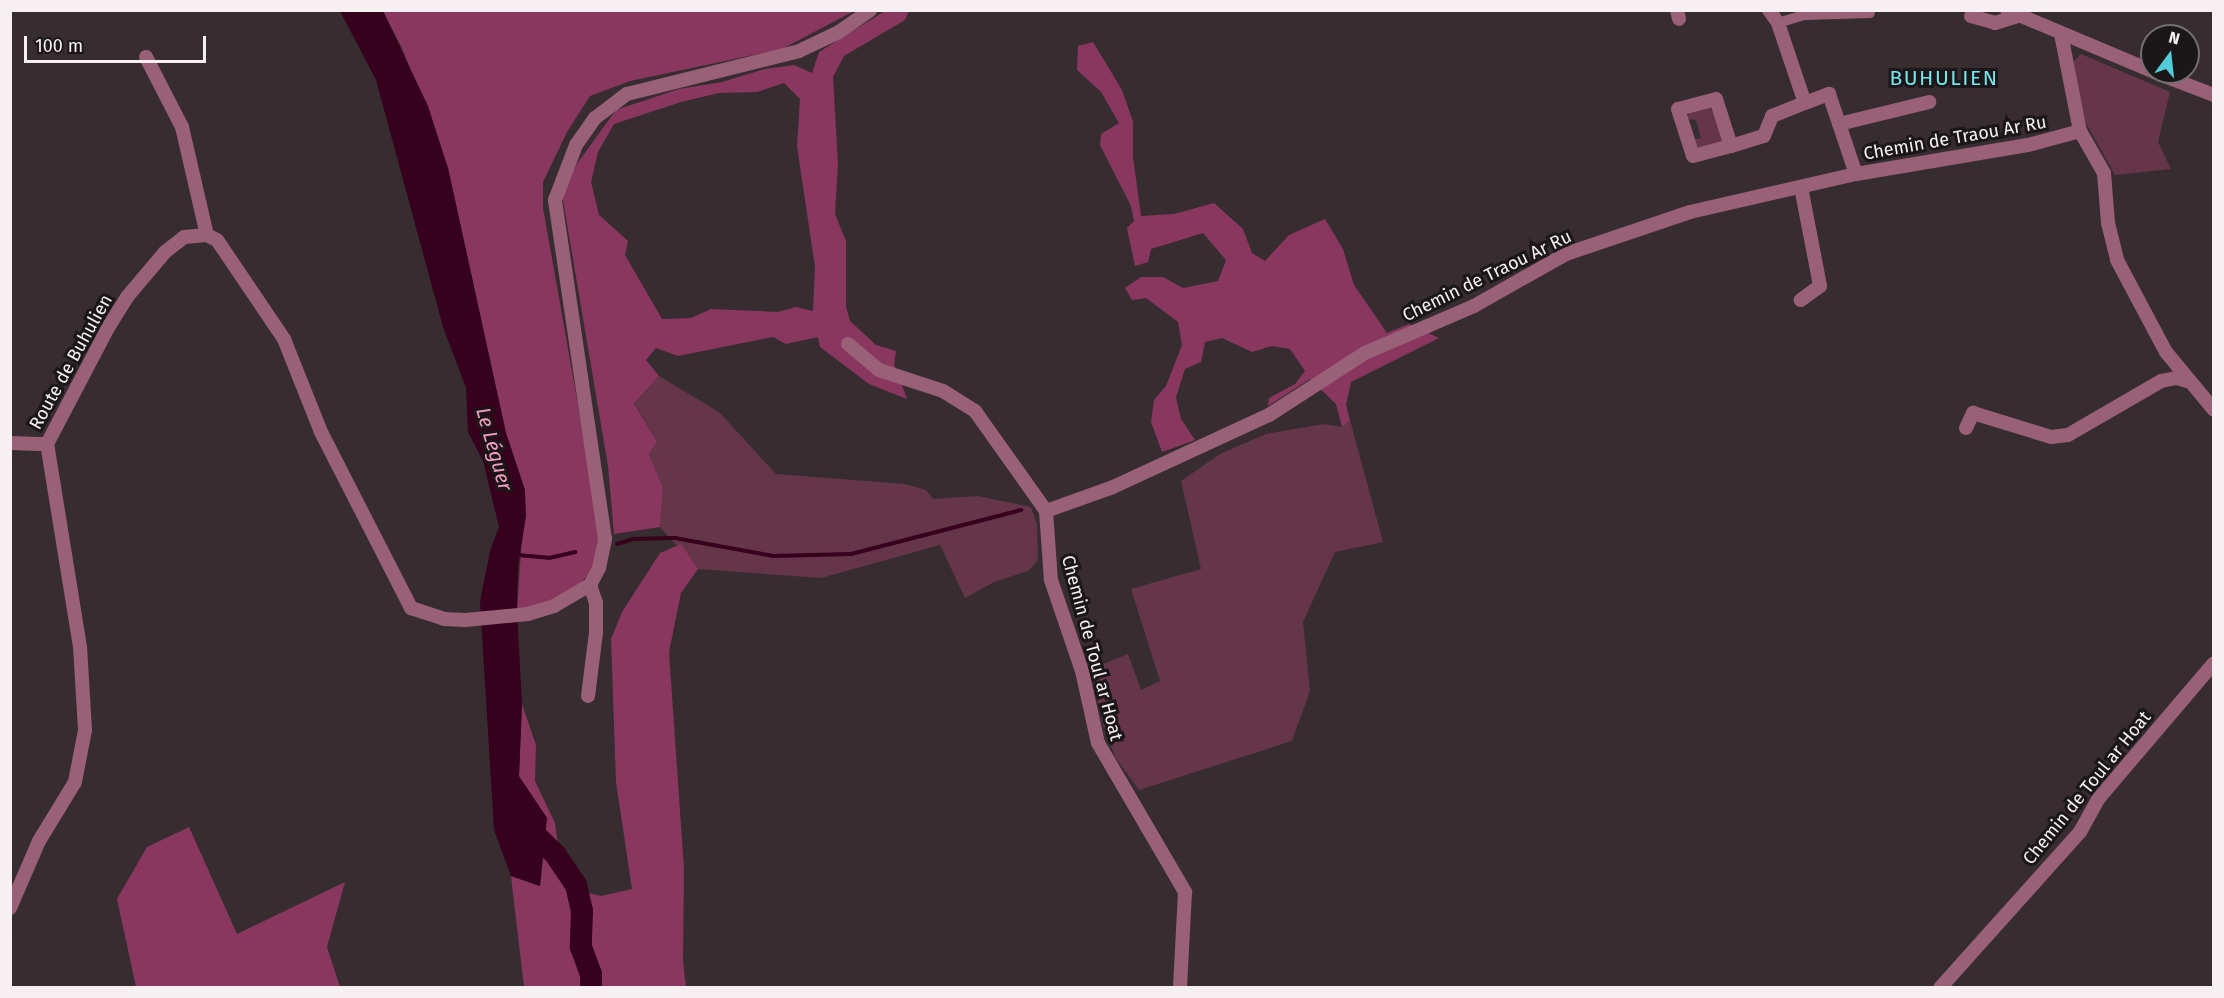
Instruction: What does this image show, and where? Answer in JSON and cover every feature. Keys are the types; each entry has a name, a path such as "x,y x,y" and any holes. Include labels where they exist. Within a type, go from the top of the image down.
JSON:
{"street":[{"path":"146,57 182,127 207,235 217,240 284,339 321,432 405,602 423,615 465,620 528,614 572,598 590,585 604,552 603,511 555,200 576,145 595,118 627,94 799,51 840,32 870,10"},
{"path":"1769,10 1778,23 1805,102"},
{"path":"1778,23 1805,15 1870,12"},
{"path":"1971,16 1995,23 2013,13 2034,16 2061,34 2140,67"},
{"path":"2061,34 2080,131 2104,173 2108,223 2117,260 2166,352 2214,410"},
{"path":"2185,84 2214,95"},
{"path":"1731,146 1716,99 1678,109 1693,156 1731,146 1764,136 1772,116 1829,94 1856,174"},
{"path":"1839,124 1929,102"},
{"name":"Chemin de Traou Ar Ru","path":"1046,511 1139,476 1269,415 1365,353 1474,306 1566,254 1690,212 1856,174 2028,145 2080,131"},
{"path":"1801,187 1820,286 1801,300"},
{"name":"Route de Buhulien","path":"10,908 39,841 75,782 85,730 80,647 47,444 127,297 165,252 184,237 207,235"},
{"path":"848,344 879,370 943,392 975,411 1046,511"},
{"path":"1966,428 1972,413 2051,437 2068,435 2161,381 2177,378 2192,383"},
{"path":"10,443 47,444"},
{"name":"Chemin de Toul ar Hoat","path":"1046,511 1051,580 1076,650 1098,743 1185,892 1180,987"},
{"path":"588,696 596,623 596,603 590,585"},
{"name":"Chemin de Toul ar Hoat","path":"1940,987 2080,832 2099,798 2214,663"}],"shaded area":[{"path":"383,11 854,11 782,49 630,81 590,96 567,132 543,182 543,208 600,529 593,568 578,587 565,598 517,611 525,490 506,433 448,168 402,48"},
{"path":"885,11 909,11 905,20 844,56 833,77 838,164 835,214 846,241 846,307 850,321 876,345 896,351 894,364 907,399 869,384 820,347 818,337 786,344 773,337 678,356 656,348 646,360 659,376 634,403 657,442 649,454 663,488 660,527 614,534 608,466 562,194 576,165 616,110 679,89 722,82 765,69 794,65 812,73 819,52","holes":["784,83 800,99 797,146 815,267 813,311 796,307 778,312 711,309 691,318 662,319 625,255 628,241 599,215 591,182 598,152 614,124 681,102 719,93 757,92"]},
{"path":"1093,42 1122,90 1133,122 1133,157 1141,216 1174,214 1214,203 1243,229 1252,253 1265,261 1289,235 1325,219 1343,249 1354,285 1387,333 1409,324 1439,338 1351,382 1346,405 1350,420 1342,427 1336,404 1310,379 1268,406 1269,398 1295,384 1305,371 1290,349 1272,346 1252,352 1222,338 1205,342 1201,362 1185,369 1176,397 1181,419 1195,440 1162,452 1151,422 1154,400 1166,386 1182,345 1178,322 1146,298 1132,300 1125,288 1141,277 1163,277 1183,288 1218,281 1226,260 1203,233 1151,249 1148,262 1135,266 1127,228 1134,221 1131,206 1100,145 1101,134 1119,123 1101,92 1077,70 1078,46"},
{"path":"2081,54 2140,79 2140,84 2151,84 2170,92 2158,142 2171,169 2115,175 2086,123 2072,63"},
{"path":"1710,106 1723,138 1721,143 1700,149 1692,140 1701,138 1696,120 1686,119 1690,112"},
{"path":"659,376 719,412 776,474 905,484 926,490 933,499 977,496 1031,507 1037,525 1038,560 1028,571 994,582 965,598 940,545 821,578 698,569 660,527 663,488 649,454 657,442 634,402"},
{"path":"1350,420 1383,542 1335,552 1303,622 1310,691 1292,741 1139,790 1115,757 1103,725 1091,669 1128,654 1141,690 1160,681 1131,589 1201,569 1181,481 1220,454 1266,434 1324,424 1342,427"},
{"path":"681,544 698,569 681,593 669,652 684,869 683,961 686,987 524,987 511,876 540,886 547,818 519,777 522,704 536,745 535,781 555,823 564,887 601,896 632,889 616,782 611,639 622,612 660,553"},
{"path":"189,827 237,934 345,882 327,947 340,987 136,987 117,899 147,847"}],"water":[{"path":"340,11 383,11 428,106 448,168 506,433 525,490 526,516 518,567 517,611 522,704 519,776 547,818 540,886 511,876 494,830 480,601 490,551 499,527 483,461 468,432 466,388 443,327 376,80"}],"waterway":[{"path":"617,544 633,539 675,538 773,556 851,554 1021,510"},
{"path":"517,555 549,558 575,552"},
{"name":"Le Léguer","path":"523,823 555,854 576,885 582,911 581,947 591,974 591,988"}],"district":[{"name":"BUHULIEN","path":"1944,78"}]}
